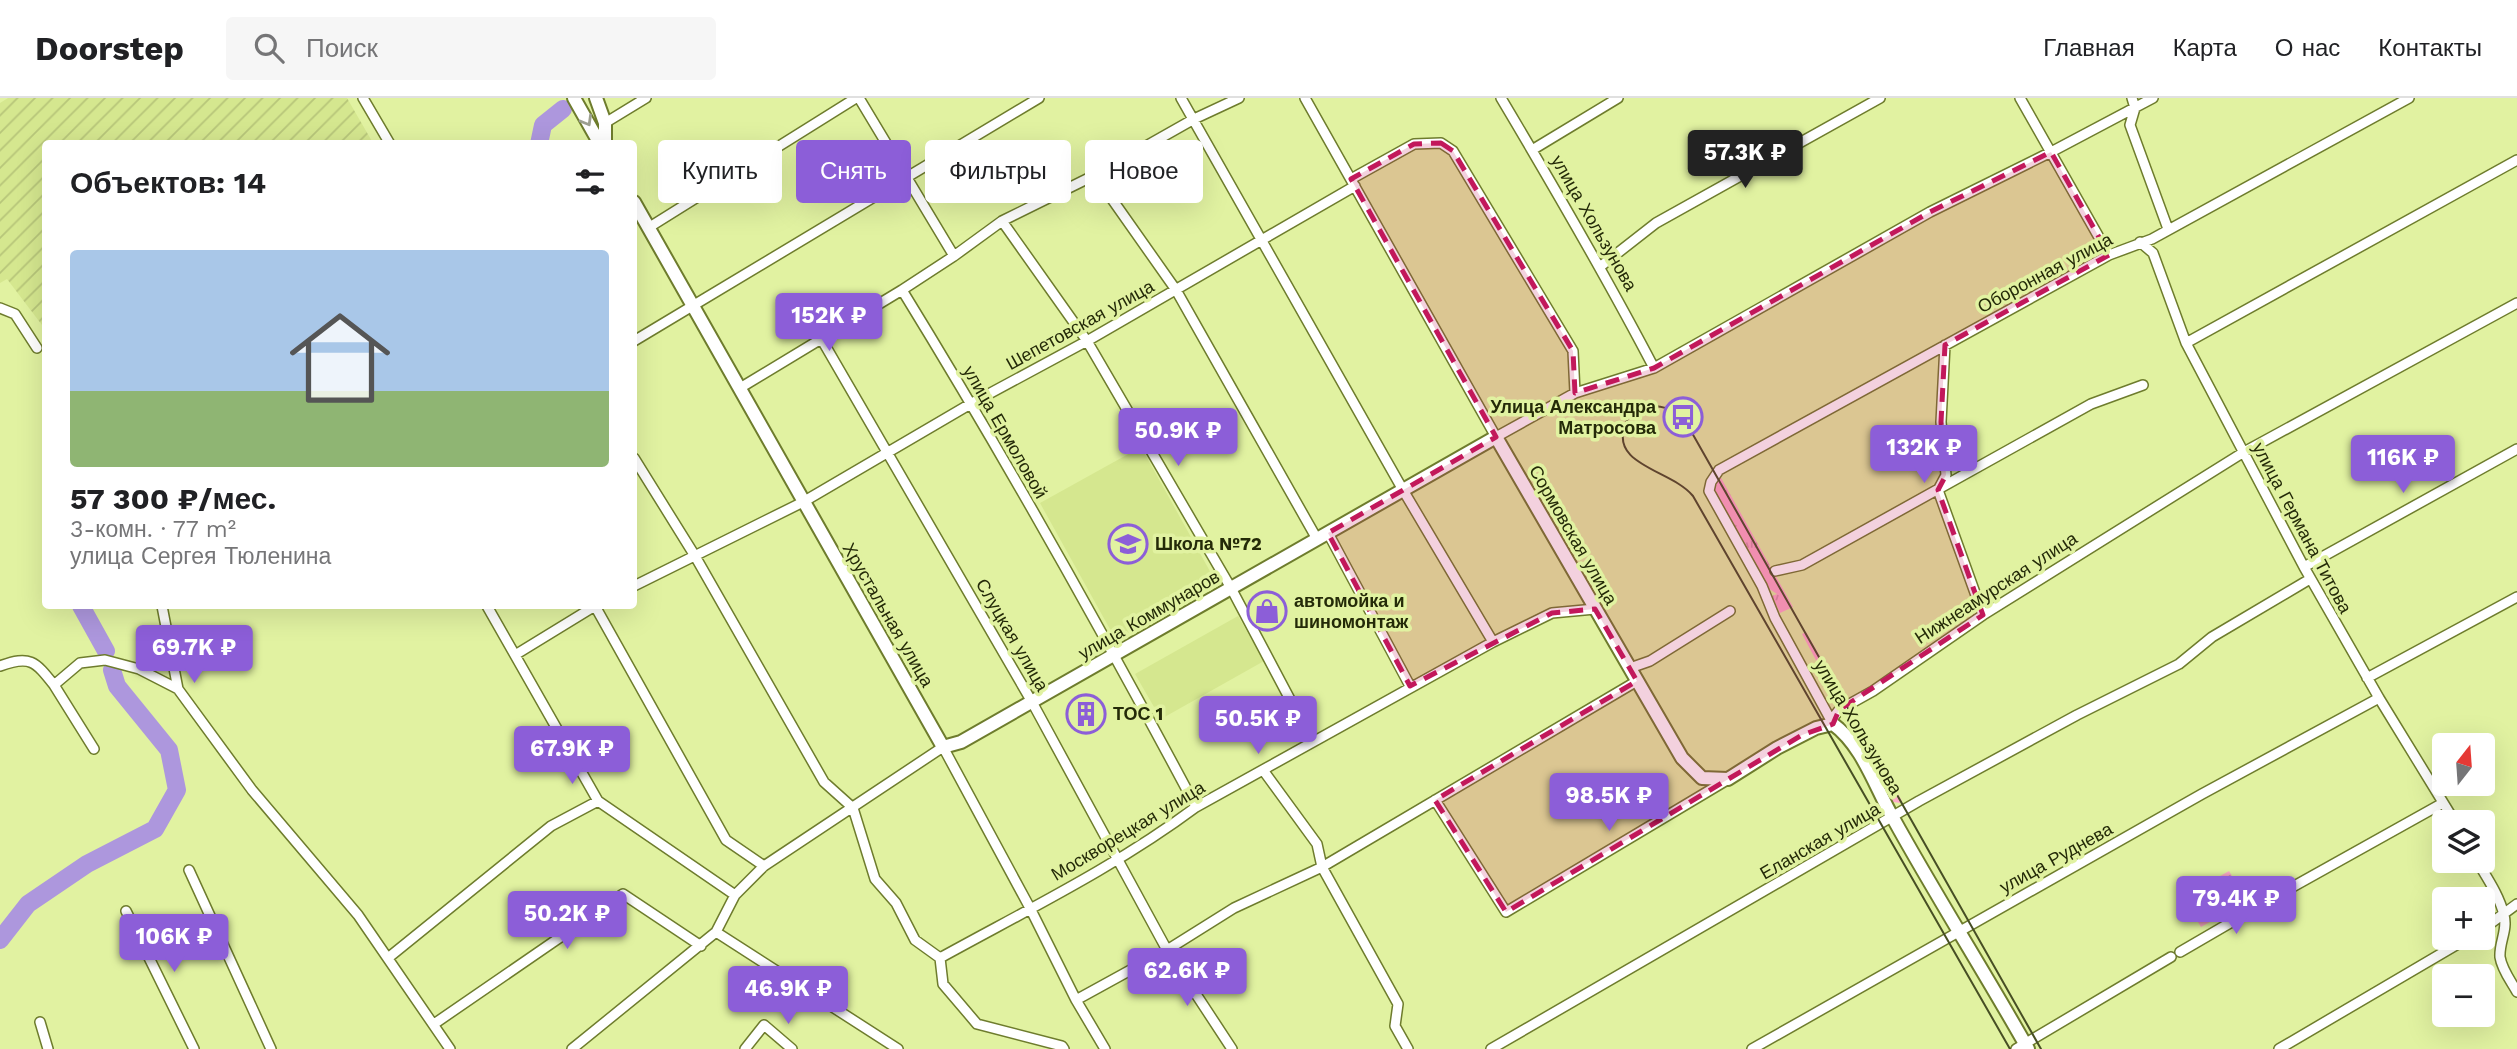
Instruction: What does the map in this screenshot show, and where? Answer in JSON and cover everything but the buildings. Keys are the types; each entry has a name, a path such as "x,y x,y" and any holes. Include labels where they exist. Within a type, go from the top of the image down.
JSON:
{"street":[{"path":"363,98 388,140"},
{"path":"574,98 600,140"},
{"path":"596,98 605,123 603,140"},
{"path":"605,123 646,98"},
{"path":"648,228 858,98 885,140"},
{"path":"911,176 1039,98"},
{"path":"1181,98 1403,490 1493,642"},
{"path":"1157,140 1239,98"},
{"name":"Сормовская улица","path":"1306,98 1496,437 1682,758 1702,778 1728,779"},
{"name":"улица Хользунова","path":"1502,98 1568,215 1601,266 1654,368"},
{"path":"1532,150 1618,98"},
{"path":"1601,266 1656,223 1880,98"},
{"path":"2020,98 2109,255"},
{"path":"1654,368 1930,212 2051,152 2133,103 2153,98"},
{"name":"Оборонная улица","path":"1709,491 1719,470 2109,255 2152,239 2409,98"},
{"path":"2133,103 2130,125 2168,229"},
{"name":"Шепетовская улица","path":"637,585 803,502 972,403 1087,341 1261,241 1414,144 1441,143 1453,151 1573,351 1575,393"},
{"path":"2186,343 2517,160"},
{"path":"740,388 902,290 1002,221 1085,180"},
{"path":"911,181 954,256"},
{"path":"637,339 865,203"},
{"path":"1115,203 1176,290 1410,686"},
{"name":"Хрустальная улица","path":"637,208 943,747 1076,1000 1105,1049"},
{"path":"1002,221 1087,341 1231,588 1312,741"},
{"name":"улица Германа Титова","path":"2140,242 2153,254 2186,343 2310,579 2447,810"},
{"name":"улица Ермоловой","path":"902,290 972,403 1115,654 1196,807"},
{"name":"Нижнеамурская улица","path":"1435,800 1506,912 1777,748 1816,729 1833,724 1833,718 1839,710 1873,691 1983,615 2244,452 2517,303"},
{"path":"0,308 15,314 37,348"},
{"name":"Слуцкая улица","path":"822,340 1032,702 1167,950 1232,1049"},
{"path":"1938,490 1947,475 1941,422 1945,345"},
{"name":"улица Коммунаров","path":"572,1049 716,932 735,895 764,866 943,747 961,742 1575,393 1654,368"},
{"path":"1775,571 1802,565 2091,404 2143,385"},
{"path":"2304,567 2517,449"},
{"path":"637,463 695,556 824,782 853,808 875,879 896,903 915,940 940,958 943,984 977,1024 1062,1046 1064,1049"},
{"path":"1938,490 1983,615"},
{"name":"улица Хользунова","path":"1709,491 1762,586 1774,618 1833,724 1852,745 2023,1047"},
{"name":"Еланская улица","path":"1491,1049 1892,817 2077,715 2179,664 2212,637 2310,579"},
{"path":"2367,678 2517,597"},
{"name":"Москворецкая улица","path":"940,958 1117,860 1160,834 1196,807 1410,686 1552,613 1595,608"},
{"path":"163,609 178,689 252,790 358,915 450,1049"},
{"path":"489,609 598,801 735,895"},
{"path":"515,655 590,609"},
{"path":"597,609 726,840 764,866"},
{"path":"1630,668 1650,661 1730,611"},
{"path":"0,666 28,660 41,668 94,749"},
{"path":"54,685 80,663 105,660 139,668 178,689"},
{"path":"1076,1000 1167,950 1234,908 1322,867 1637,681"},
{"name":"улица Руднева","path":"1752,1049 1959,930 2379,698"},
{"path":"1263,770 1317,844 1322,867 1398,1003 1395,1027 1408,1049"},
{"path":"388,958 551,826 598,801"},
{"path":"2287,890 2443,803"},
{"path":"189,870 271,1049"},
{"path":"2484,873 2504,914 2505,934 2500,957 2517,992"},
{"path":"434,1024 623,894 701,946"},
{"path":"2180,952 2278,895"},
{"path":"2495,920 2517,904"},
{"path":"126,911 192,1048"},
{"path":"716,932 898,1049"},
{"path":"2279,1049 2448,950"},
{"path":"2023,1047 2171,957"},
{"path":"40,1022 48,1049"},
{"path":"745,1049 764,1025 792,1049"}],"highlighted area":[{"path":"1441,143 1453,151 1573,351 1575,393 1654,368 1930,212 2051,152 2109,255 1945,345 1941,422 1946,475 1938,490 1983,615 1839,710 1833,724 1802,735 1506,912 1435,800 1637,681 1595,609 1552,613 1410,686 1328,533 1496,437 1351,179 1414,144"}],"shaded area":[{"path":"8,98 347,98 371,140 42,140 42,325 7,279 0,283 0,103"},
{"name":"Школа №72","path":"1141,447 1217,584 1116,640 1040,503"},
{"path":"1238,616 1264,661 1161,719 1135,674"}],"green space":[{"path":"1720,476 1793,607 1780,613 1772,596 1777,594 1768,588 1763,580 1713,490 1714,482"},
{"path":"1806,632 1846,701 1842,704 1833,700 1824,686 1825,677 1802,634"},
{"path":"1871,750 1902,801 1900,803 1893,802 1875,775 1868,756"},
{"path":"2229,871 2247,901 2201,927 2183,897"}],"waterway":[{"path":"540,140 543,125 563,109"},
{"path":"83,609 106,651"},
{"path":"0,940 28,904 87,864 155,829 177,790 169,750 117,686 112,670"}],"tram line":[{"path":"2010,1049 1693,496 1683,487 1634,459 1626,450 1623,439 1625,425 1637,410 1658,406 1683,417 2041,1049"}],"place":[{"name":"Улица Александра Матросова","path":"1683,417"},
{"name":"Школа №72","path":"1128,544"},
{"name":"автомойка и шиномонтаж","path":"1267,611"},
{"name":"ТОС 1","path":"1086,714"}]}
